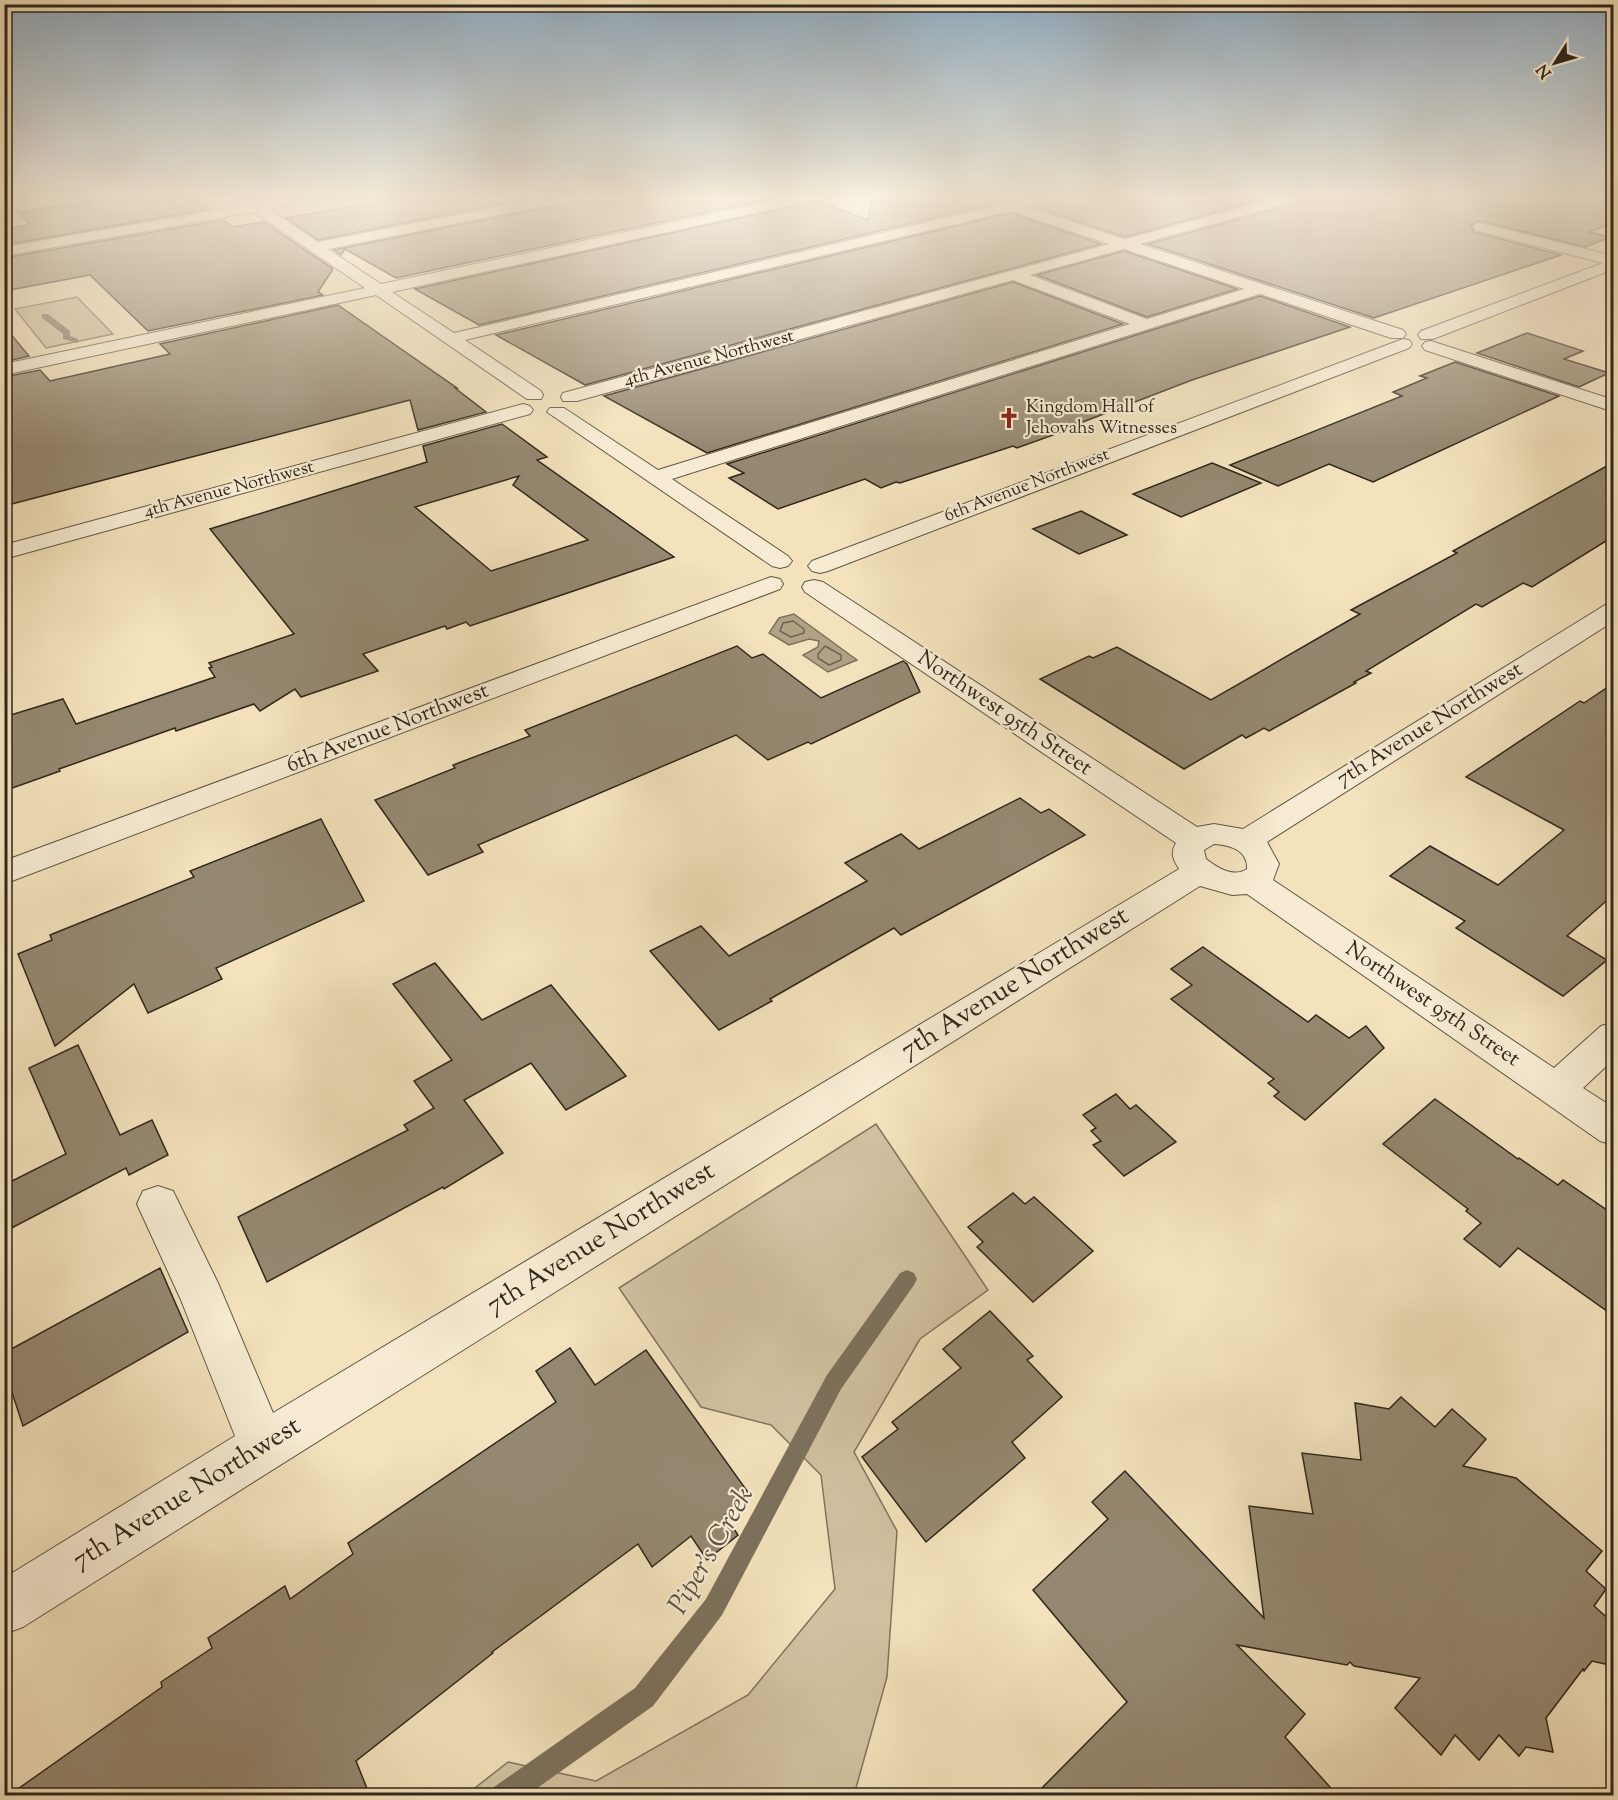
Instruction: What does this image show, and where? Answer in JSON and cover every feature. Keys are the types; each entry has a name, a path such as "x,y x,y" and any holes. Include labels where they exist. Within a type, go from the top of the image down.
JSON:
{"street":[{"path":"363,280 449,339 528,402"},
{"path":"4,370 424,280"},
{"path":"449,339 700,280"},
{"name":"4th Avenue Northwest","path":"4,552 555,393 563,405 998,280"},
{"path":"1028,280 1146,324"},
{"path":"1233,280 1414,346 1572,280"},
{"path":"654,478 1260,289"},
{"name":"6th Avenue Northwest","path":"817,576 1400,339"},
{"path":"1429,341 1609,401"},
{"path":"563,405 775,573 800,559 817,576"},
{"name":"6th Avenue Northwest","path":"4,873 775,573"},
{"name":"Northwest 95th Street","path":"817,576 1196,856"},
{"name":"7th Avenue Northwest","path":"1245,841 1614,610"},
{"path":"1209,834 1221,834 1245,841 1262,856 1264,865 1263,873 1252,881 1233,884 1220,882 1196,856 1209,834"},
{"name":"7th Avenue Northwest","path":"4,1608 1196,856"},
{"name":"Northwest 95th Street","path":"1252,881 1614,1129"},
{"path":"1556,1090 1614,1036"},
{"path":"158,1204 202,1298 263,1446"}],"shaded area":[{"path":"77,297 113,334 46,348 15,309"},
{"path":"876,1124 988,1290 920,1339 854,1452 897,1531 887,1677 854,1795 466,1795 508,1762 596,1781 748,1695 835,1589 821,1475 771,1425 701,1407 619,1288"}],"water":[{"path":"794,614 857,660 828,672 803,655 818,647 819,641 809,639 789,645 769,633 779,618"}],"building":[{"path":"4,280 63,280 4,291"},
{"path":"95,280 326,280 318,292 323,295 148,331"},
{"path":"456,280 671,280 479,325 415,289"},
{"path":"728,280 969,280 585,385 496,335"},
{"path":"1050,280 1210,280 1237,289 1147,317"},
{"path":"1258,280 1487,280 1374,318"},
{"path":"1013,282 1123,324 707,453 604,396"},
{"path":"1260,296 1350,327 1192,380 1017,448 1013,446 881,488 865,479 778,509 729,478 744,473 727,464"},
{"path":"338,305 457,388 455,388 486,412 418,430 410,400 4,506 4,377 40,370 50,381 170,354 160,344"},
{"path":"4,326 29,356 4,362"},
{"path":"1527,333 1583,351 1564,359 1609,373 1579,387 1477,353"},
{"path":"1455,362 1559,396 1373,482 1329,464 1278,486 1230,465 1402,396 1393,392 1427,378 1420,376"},
{"path":"502,424 547,457 537,460 674,557 470,626 466,622 447,629 445,626 363,654 378,671 301,697 295,689 260,711 254,704 176,731 175,728 4,791 4,717 63,699 76,724 215,677 209,668 212,667 209,663 294,634 210,529 427,462 423,446","holes":["519,476 513,485 588,540 491,571 415,507"]},
{"path":"1614,462 1614,536 1532,587 1523,583 1482,607 1476,604 1366,671 1371,673 1354,682 1356,683 1269,731 1264,728 1246,738 1242,735 1184,769 1040,679 1089,656 1093,658 1117,647 1211,700 1360,614 1351,610 1457,553 1453,551"},
{"path":"1212,463 1261,483 1181,517 1133,494"},
{"path":"1081,511 1127,535 1079,554 1033,529"},
{"path":"737,646 752,658 763,654 821,698 903,661 907,664 920,692 811,744 808,742 768,760 736,735 478,845 483,852 428,875 375,800 455,768 453,765 530,736 525,730"},
{"path":"1614,683 1614,894 1567,936 1607,960 1563,996 1456,928 1465,921 1390,876 1430,846 1498,885 1564,830 1466,777 1580,701 1584,703"},
{"path":"1020,798 1041,813 1049,809 1085,835 901,935 894,928 719,1030 650,951 701,926 729,956 867,881 845,863 901,834 919,849"},
{"path":"321,819 364,901 216,968 222,979 148,1013 134,984 55,1046 18,954 52,940 50,935 194,877 190,871"},
{"path":"1203,947 1308,1022 1316,1015 1349,1038 1366,1026 1384,1048 1305,1120 1274,1096 1279,1092 1268,1083 1274,1079 1171,999 1192,985 1171,969"},
{"path":"435,963 482,1020 551,985 626,1076 566,1110 531,1063 464,1100 503,1153 444,1189 443,1187 267,1282 238,1217 408,1130 404,1125 434,1108 414,1081 452,1060 393,984"},
{"path":"78,1045 120,1135 152,1120 168,1155 129,1175 126,1168 4,1232 4,1185 66,1154 29,1068"},
{"path":"1116,1094 1130,1109 1136,1105 1176,1142 1124,1176 1093,1145 1101,1141 1091,1131 1096,1128 1083,1115"},
{"path":"1435,1099 1558,1185 1563,1180 1614,1215 1614,1316 1518,1248 1500,1267 1464,1239 1481,1223 1466,1211 1468,1209 1383,1144"},
{"path":"1013,1193 1025,1204 1034,1197 1093,1251 1033,1302 977,1247 983,1242 968,1227"},
{"path":"160,1268 188,1332 23,1426 4,1368 4,1353"},
{"path":"990,1311 1033,1356 1027,1360 1062,1397 1012,1442 1025,1458 926,1542 862,1457 898,1429 892,1422 961,1368 943,1349"},
{"path":"570,1348 595,1385 646,1350 750,1495 725,1515 738,1535 707,1560 691,1536 652,1567 638,1544 492,1652 356,1761 370,1796 8,1796 162,1687 161,1682 212,1648 208,1638 285,1586 290,1599 353,1554 348,1543 556,1402 536,1371"},
{"path":"1401,1397 1435,1427 1452,1409 1486,1439 1463,1466 1516,1478 1602,1551 1586,1571 1606,1589 1594,1606 1613,1623 1608,1631 1614,1666 1592,1661 1584,1671 1583,1669 1546,1718 1553,1752 1526,1747 1519,1756 1499,1735 1479,1760 1455,1735 1441,1755 1395,1708 1420,1678 1354,1666 1350,1662 1347,1665 1237,1645 1305,1714 1285,1737 1338,1796 1034,1796 1127,1702 1033,1590 1108,1519 1092,1502 1125,1471 1264,1618 1249,1506 1313,1514 1302,1453 1361,1460 1355,1403 1389,1409"}],"waterway":[{"path":"45,316 67,333 66,337 75,341"},
{"name":"Piper's Creek","path":"503,1796 644,1697 714,1607 834,1382 907,1279"}],"place":[{"name":"Kingdom Hall of Jehovahs Witnesses","path":"1009,418"}]}
